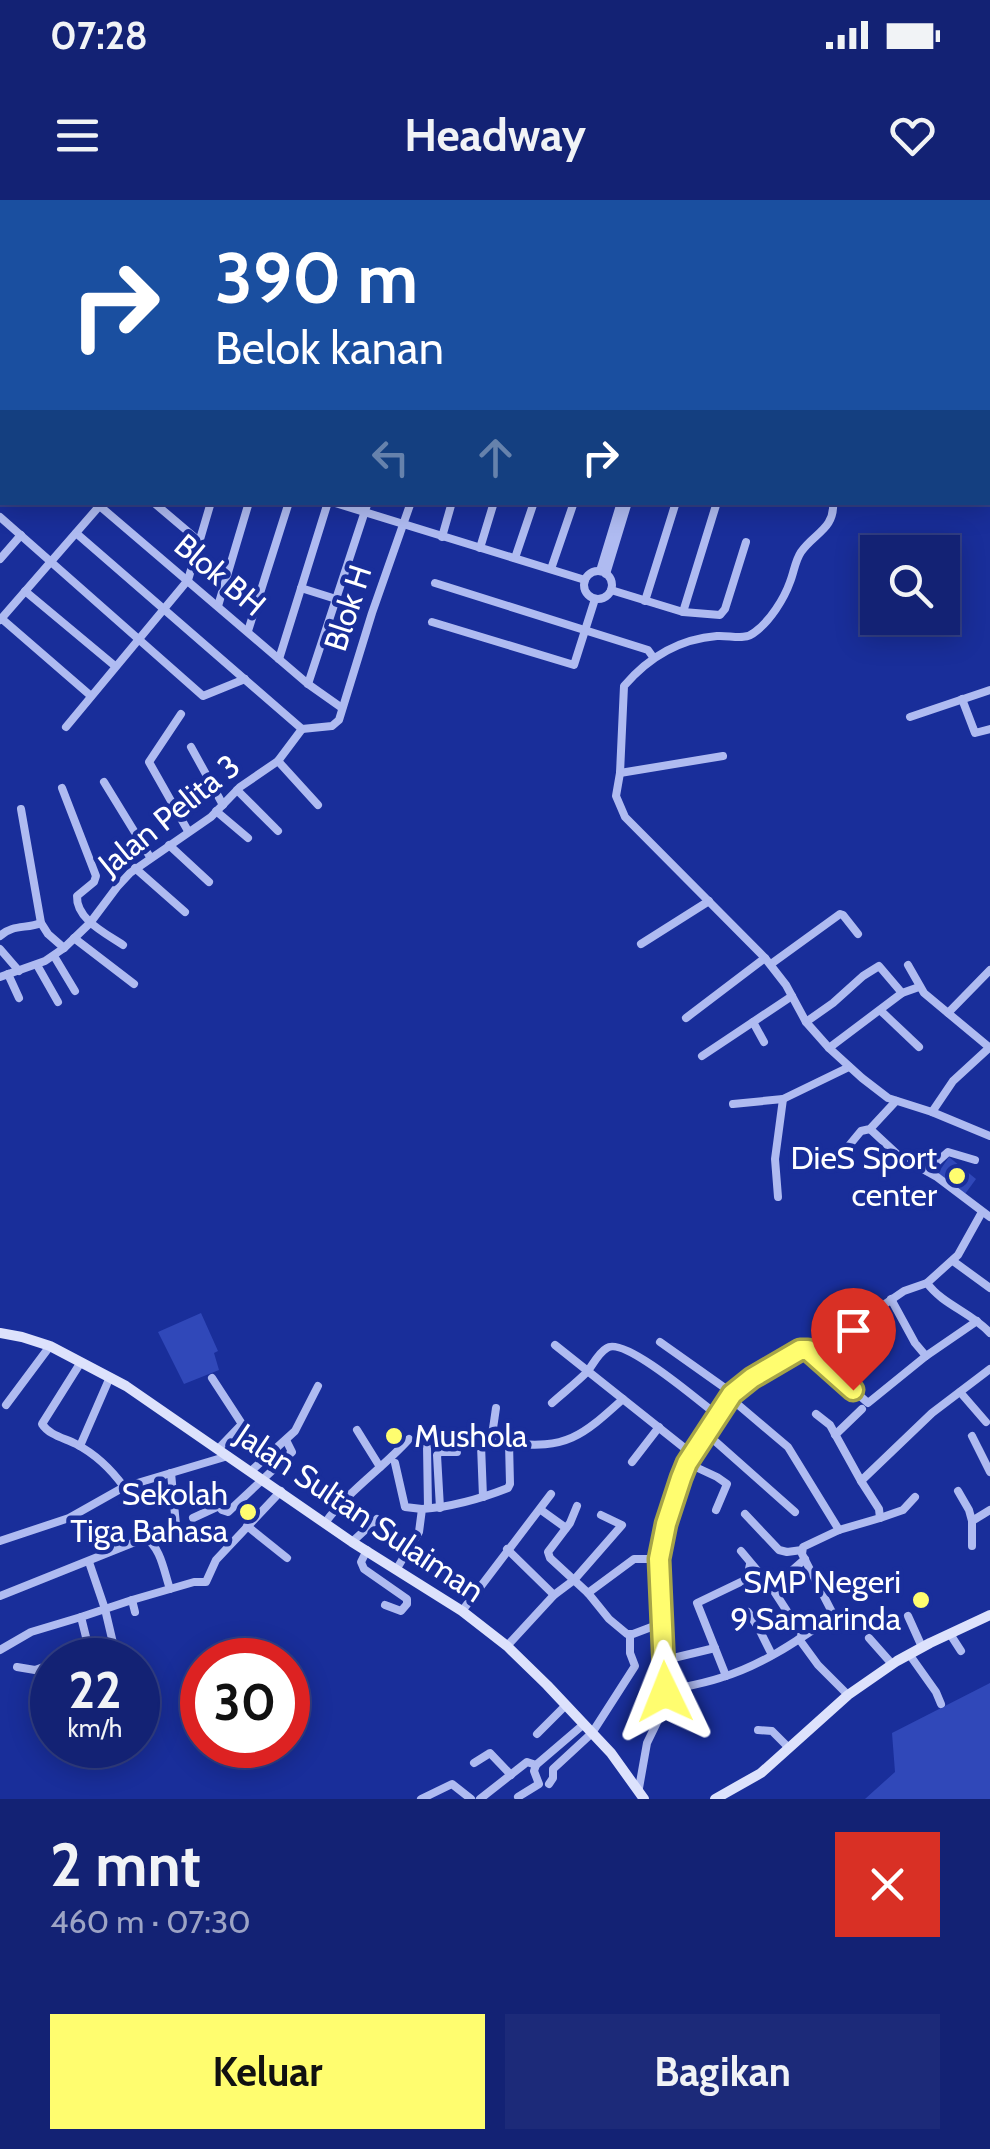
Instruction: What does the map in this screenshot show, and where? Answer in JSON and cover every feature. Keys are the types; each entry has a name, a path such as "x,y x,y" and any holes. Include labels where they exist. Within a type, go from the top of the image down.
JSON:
{"main road":[{"name":"Jalan Sultan Sulaiman","path":"0,1333 50,1346 110,1377 352,1542 462,1611 508,1646 566,1704 642,1794"},
{"path":"716,1799 761,1773 848,1696 892,1664 990,1616"}],"street":[{"path":"91,696 1,619 98,505"},
{"name":"Blok BH","path":"100,505 308,684 342,708"},
{"path":"156,505 199,541"},
{"path":"66,727 188,580 210,505"},
{"path":"218,606 248,505"},
{"path":"248,630 288,505"},
{"path":"280,659 329,505"},
{"path":"339,505 585,580"},
{"path":"308,684 367,505"},
{"name":"Blok H","path":"342,708 409,505"},
{"path":"442,537 451,505"},
{"path":"480,548 493,505"},
{"path":"515,558 533,505"},
{"path":"551,570 573,505"},
{"path":"603,573 624,505"},
{"path":"645,601 675,505"},
{"path":"683,612 717,505"},
{"path":"833,505 830,522 801,552 787,590 754,634 713,636 667,650 653,657 623,689 616,796 625,817 768,961 806,1022 850,1067 878,1092 896,1101 990,1136"},
{"path":"0,517 203,696 245,680"},
{"path":"76,533 302,729 334,725 342,708"},
{"path":"0,559 21,535"},
{"path":"611,590 683,612 716,616 724,610 746,542"},
{"path":"603,573 612,582 611,590 604,598 595,599 585,590 585,580 588,574 603,573"},
{"path":"435,583 648,650 653,657"},
{"path":"301,588 336,599"},
{"path":"26,591 116,666"},
{"path":"432,622 574,665 595,599"},
{"path":"910,717 990,690"},
{"path":"962,699 975,733 990,729"},
{"path":"181,714 149,762 188,831"},
{"name":"Jalan Pelita 3","path":"3,974 36,965 64,948 136,868 278,761 302,729"},
{"path":"190,747 220,808 248,838"},
{"path":"620,773 723,756"},
{"path":"278,761 318,805"},
{"path":"104,782 150,857"},
{"path":"62,788 96,872 94,882 76,901 90,922 122,946"},
{"path":"236,790 278,830"},
{"path":"22,809 41,923 64,948"},
{"path":"169,845 209,882"},
{"path":"136,868 185,912"},
{"path":"641,944 709,901"},
{"path":"686,1018 840,914 858,934"},
{"path":"0,936 14,927 41,923"},
{"path":"74,938 134,984"},
{"path":"0,949 19,971"},
{"path":"54,956 75,990"},
{"path":"36,965 58,1002"},
{"path":"908,965 919,987 990,1047 953,1081 932,1112"},
{"path":"806,1022 879,966 902,993"},
{"path":"948,1013 990,970"},
{"path":"3,974 19,998"},
{"path":"830,1048 902,993 919,987"},
{"path":"702,1056 792,996"},
{"path":"881,1011 919,1047"},
{"path":"752,1022 764,1042"},
{"path":"733,1104 783,1099 850,1067"},
{"path":"778,1197 775,1159 783,1099"},
{"path":"836,1160 861,1131 870,1129 896,1101"},
{"path":"642,1794 647,1743 665,1706 659,1559 666,1524 692,1454 731,1395 752,1378 860,1321 891,1298 927,1282 954,1261 986,1214 928,1171 898,1156 870,1129"},
{"path":"928,1171 948,1152 975,1160"},
{"path":"954,1261 989,1286"},
{"path":"927,1282 943,1300 977,1320 990,1333"},
{"path":"891,1298 926,1356"},
{"path":"835,1435 926,1356 977,1320"},
{"path":"660,1342 703,1372 788,1447 839,1530"},
{"path":"556,1345 692,1454"},
{"path":"552,1403 614,1345 669,1378 717,1415"},
{"path":"6,1405 50,1346"},
{"path":"803,1349 865,1406"},
{"path":"81,1362 42,1424 47,1432 80,1446 112,1469 124,1488"},
{"path":"862,1481 914,1428 990,1370"},
{"path":"80,1446 110,1377"},
{"path":"0,1541 69,1518 124,1488 224,1452 242,1424 212,1378"},
{"path":"252,1471 295,1431 318,1386"},
{"path":"960,1392 986,1422"},
{"path":"483,1497 483,1442 544,1446 569,1439 586,1431 623,1398"},
{"path":"491,1442 496,1408"},
{"path":"816,1414 830,1425 879,1509 880,1518"},
{"path":"632,1462 659,1427"},
{"path":"357,1430 380,1467"},
{"path":"706,1434 795,1512"},
{"path":"972,1436 990,1472"},
{"path":"325,1523 380,1467 394,1461 409,1439"},
{"path":"210,1495 228,1512 292,1452 286,1440"},
{"path":"394,1461 405,1507 440,1508 510,1485 509,1442"},
{"path":"396,1570 418,1532 425,1508 427,1446"},
{"path":"440,1508 437,1455 457,1452"},
{"path":"687,1463 727,1484 716,1510"},
{"path":"102,1477 112,1469"},
{"path":"171,1473 176,1525"},
{"path":"958,1490 972,1521 972,1546"},
{"path":"0,1650 31,1632 207,1581 216,1560 281,1491"},
{"path":"462,1611 551,1494"},
{"path":"772,1588 807,1545 839,1530 903,1510 915,1497"},
{"path":"193,1518 218,1506"},
{"path":"577,1506 547,1553 630,1635"},
{"path":"541,1510 566,1528"},
{"path":"972,1521 990,1510"},
{"path":"745,1514 779,1550 803,1554"},
{"path":"508,1646 554,1595 574,1580 622,1524 601,1515"},
{"path":"352,1542 376,1519"},
{"path":"248,1526 287,1558"},
{"path":"0,1596 145,1538 158,1552 170,1589"},
{"path":"367,1550 361,1562 364,1570 406,1599 401,1611 384,1605"},
{"path":"507,1550 554,1595"},
{"path":"740,1551 772,1588 825,1673 848,1696"},
{"path":"665,1692 726,1676 772,1655 833,1616 803,1554"},
{"path":"588,1593 634,1558 659,1559"},
{"path":"89,1562 112,1638"},
{"path":"726,1676 697,1602 747,1579 750,1564"},
{"path":"132,1600 135,1612"},
{"path":"748,1612 772,1655"},
{"path":"908,1616 922,1647"},
{"path":"81,1617 85,1638"},
{"path":"630,1635 662,1623"},
{"path":"950,1634 961,1651"},
{"path":"550,1784 553,1769 635,1666 630,1635"},
{"path":"869,1638 892,1664"},
{"path":"665,1660 715,1648"},
{"path":"909,1654 941,1704"},
{"path":"825,1673 835,1662"},
{"path":"17,1667 30,1669"},
{"path":"537,1734 566,1704"},
{"path":"518,1797 539,1784 534,1771 536,1764 588,1728"},
{"path":"758,1730 772,1731 788,1747"},
{"path":"474,1763 490,1753 511,1775"},
{"path":"480,1799 527,1762 536,1764"},
{"path":"421,1799 452,1784 470,1799"}],"shaded area":[{"name":"DieS Sport center","path":"949,1157 976,1179 965,1194 938,1173"},
{"path":"201,1313 218,1351 214,1353 219,1370 184,1384 158,1332"},
{"path":"990,1683 990,1799 865,1799 895,1772 892,1733"}],"place":[{"name":"DieS Sport center","path":"957,1176"},
{"name":"Mushola","path":"394,1436"},
{"name":"Sekolah Tiga Bahasa","path":"248,1512"},
{"name":"SMP Negeri 9 Samarinda","path":"921,1600"}],"route":[{"path":"665,1692 659,1559 666,1524 687,1463 732,1394 800,1350 806,1348 853,1390"}]}
